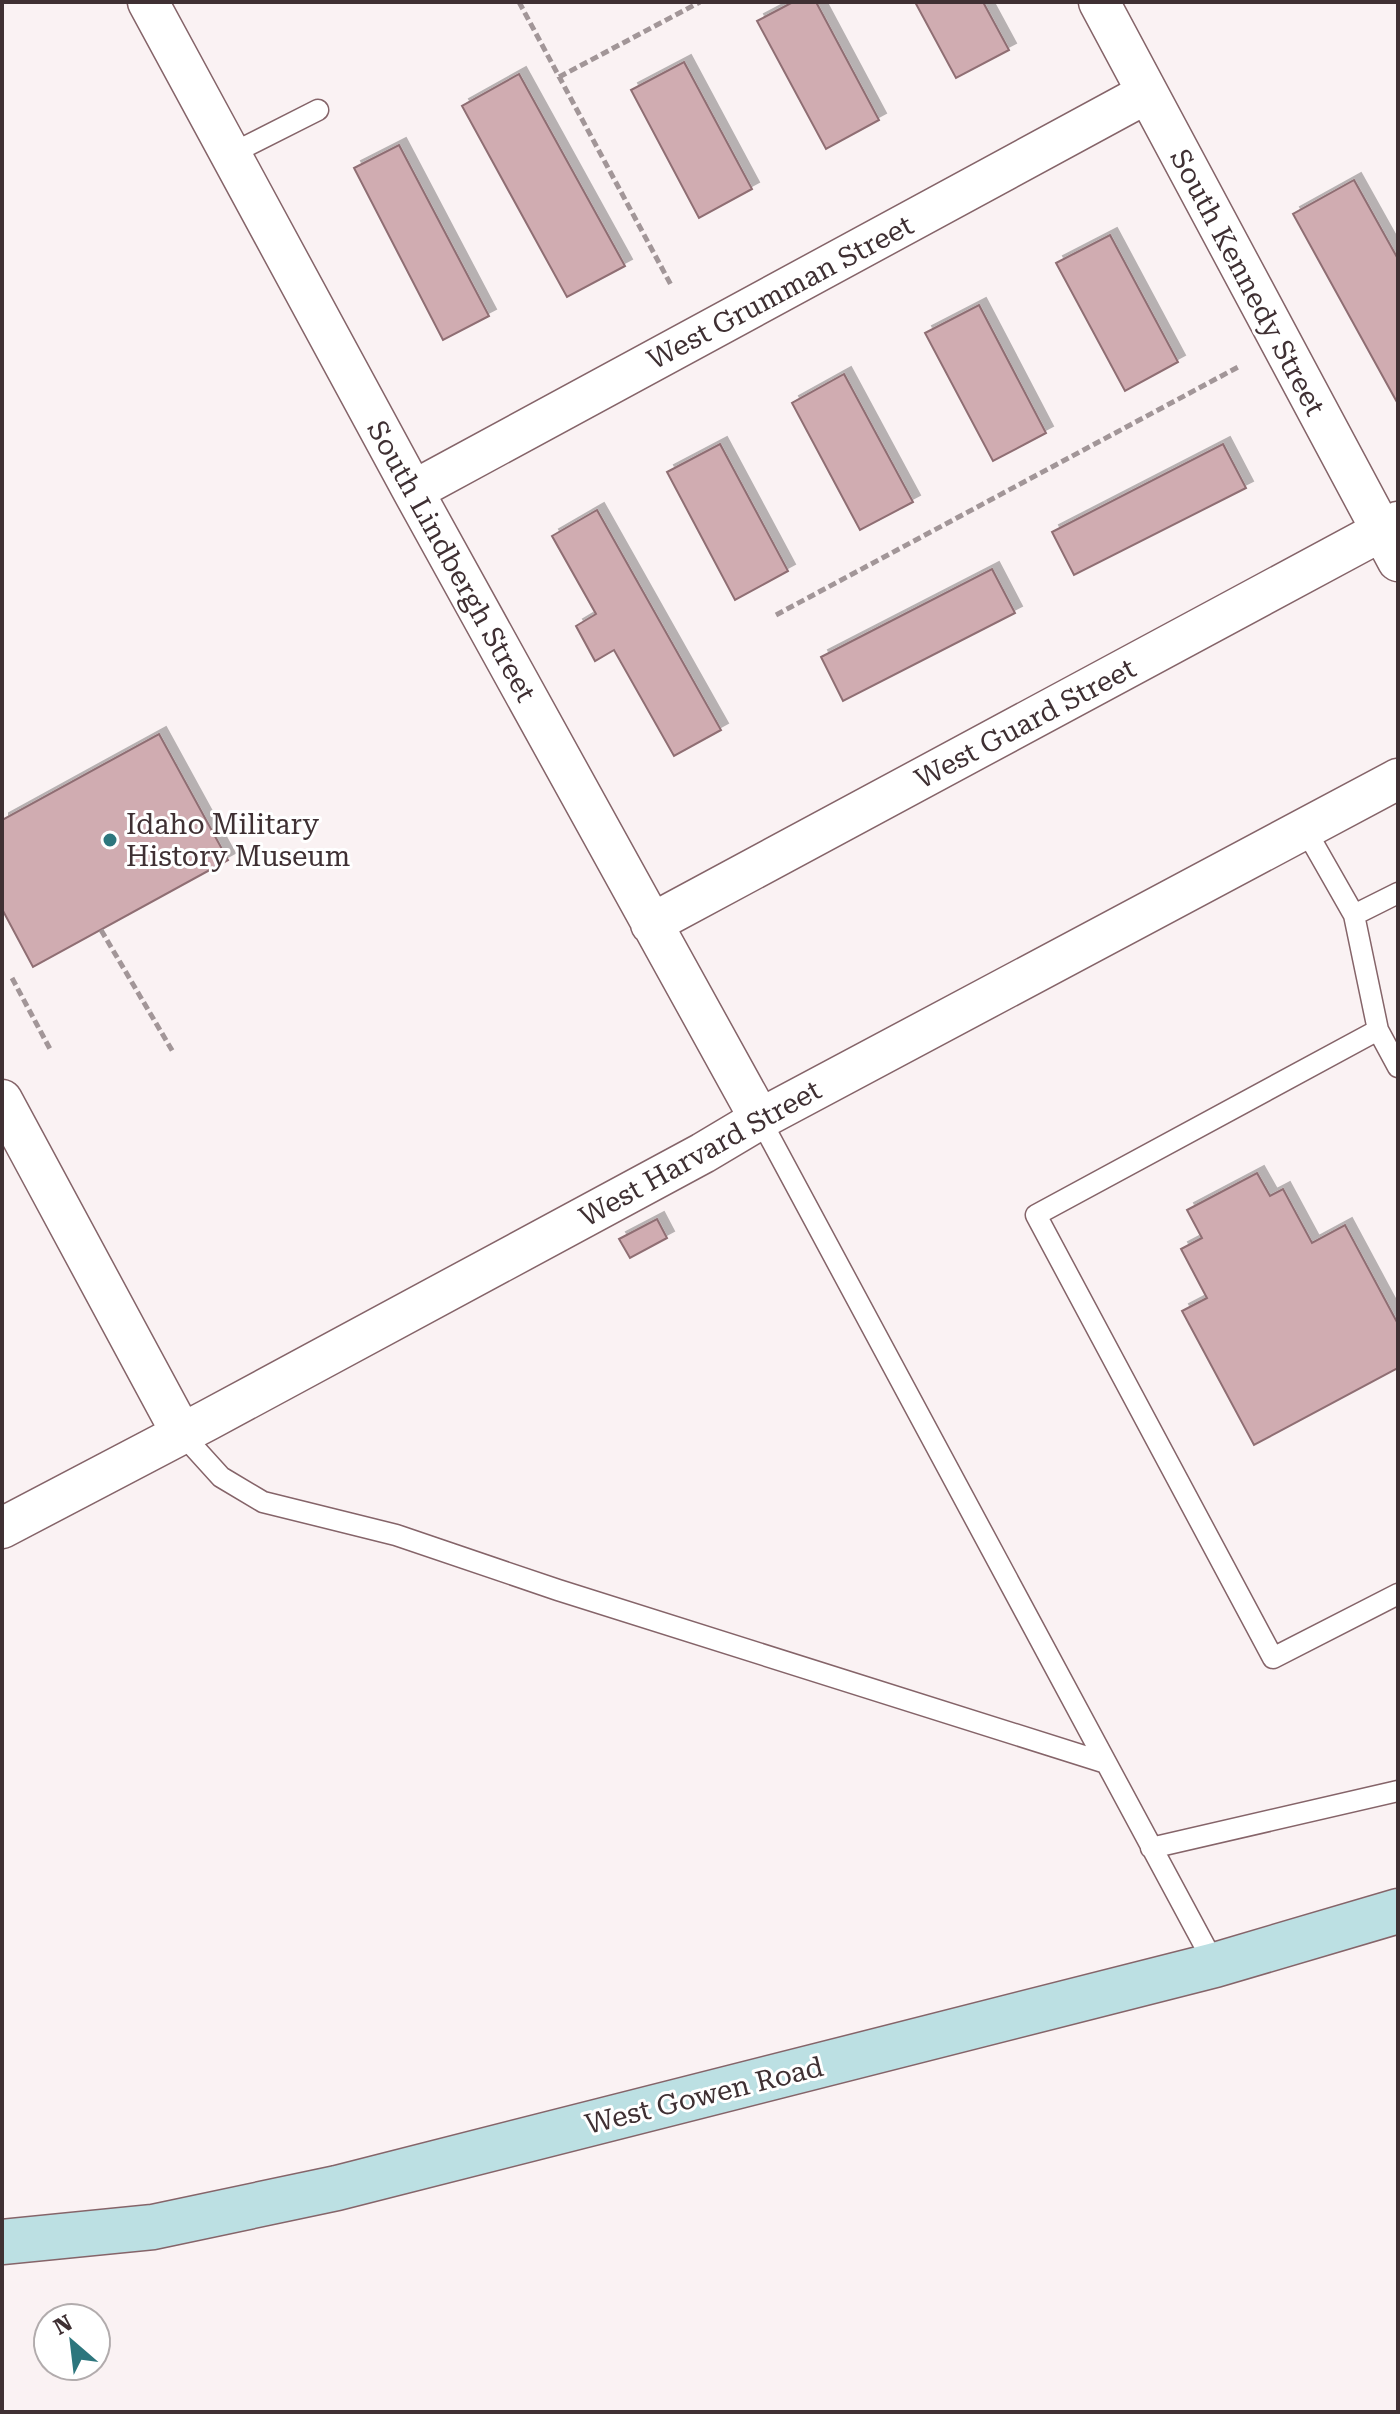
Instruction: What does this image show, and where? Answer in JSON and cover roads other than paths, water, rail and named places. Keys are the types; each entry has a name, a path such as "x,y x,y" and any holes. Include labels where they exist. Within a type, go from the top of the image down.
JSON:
{"main road":[{"name":"West Gowen Road","path":"2,2242 153,2227 337,2188 1215,1965 1398,1911"}],"street":[{"name":"South Lindbergh Street","path":"148,2 413,491 760,1119"},
{"name":"South Kennedy Street","path":"1099,2 1392,538"},
{"name":"West Grumman Street","path":"413,491 1147,93"},
{"name":"West Guard Street","path":"651,924 1392,538"},
{"name":"West Harvard Street","path":"2,1528 1398,779"},
{"path":"2,1100 182,1434"}],"lane":[{"path":"231,154 318,110"},
{"path":"1305,829 1354,915 1378,1030 1398,1067"},
{"path":"1354,915 1398,893"},
{"path":"1378,1030 1036,1215 1273,1658 1398,1594"},
{"path":"760,1119 1215,1965"},
{"path":"182,1434 221,1477 263,1502 396,1535 558,1590 1106,1763"},
{"path":"1151,1848 1398,1791"}],"place":[{"name":"Idaho Military History Museum","path":"110,840"}]}
